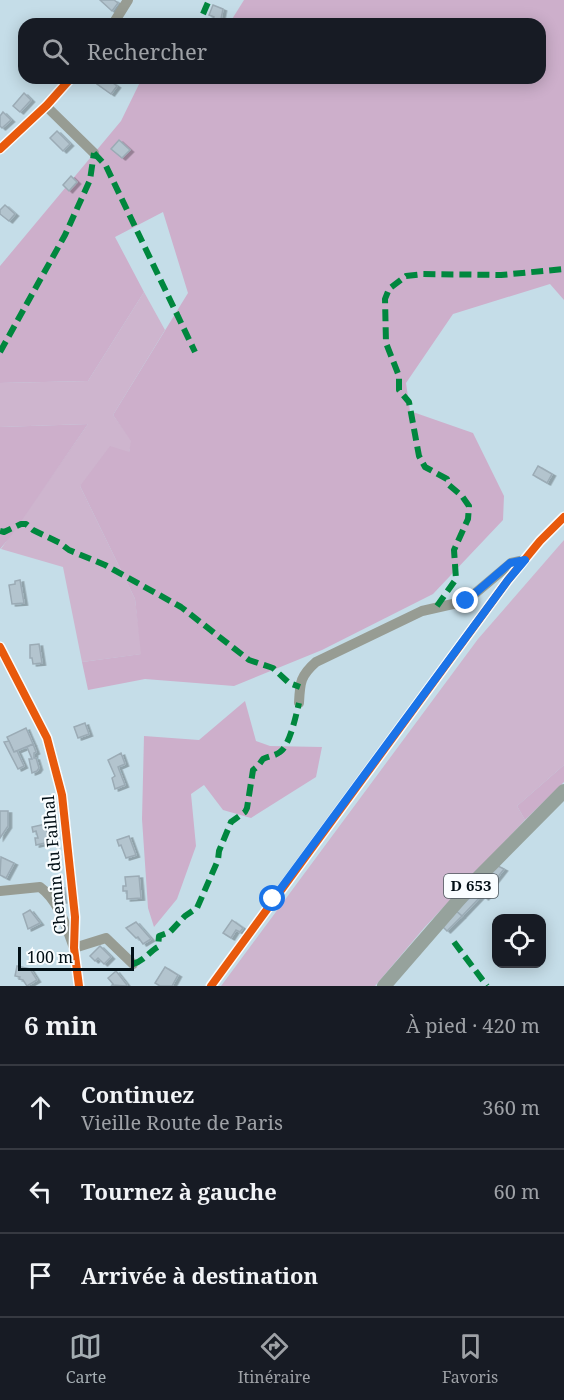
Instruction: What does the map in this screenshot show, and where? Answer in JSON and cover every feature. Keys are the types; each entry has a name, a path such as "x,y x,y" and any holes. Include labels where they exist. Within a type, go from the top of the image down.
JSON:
{"main road":[{"name":"D 653","path":"384,986 477,879 564,791"}],"street":[{"path":"118,18 128,0"},
{"path":"0,149 46,106 66,84"},
{"path":"46,106 94,153"},
{"path":"211,986 508,580 564,517"},
{"path":"298,703 301,680 316,662 422,611 466,601 510,563 525,560"},
{"name":"Chemin du Failhal","path":"0,647 47,738 62,795 75,917 74,948 78,986"},
{"path":"0,891 40,887 50,895 62,916 74,948 106,938 133,964"}],"shaded area":[{"path":"244,0 564,0 564,300 550,284 453,314 406,383 410,411 473,433 504,496 503,520 433,594 322,650 234,686 145,679 88,690 82,662 141,654 135,599 80,486 110,446 129,452 131,441 113,415 188,293 163,212 115,237 144,292 88,381 0,383 0,266 121,121 139,84 546,84 546,18 233,18"},
{"path":"144,292 165,330 113,415 132,441 129,452 80,486 135,599 142,654 82,662 63,567 1,549 88,424 0,427 0,383 88,381"},
{"path":"88,424 11,536 0,549 0,427"},
{"path":"564,540 564,765 517,806 525,820 424,928 375,986 221,986 478,639"},
{"path":"245,701 256,741 270,746 322,747 316,777 251,818 223,810 204,785 191,794 196,846 177,899 154,927 148,908 142,819 144,736 199,740"},
{"path":"564,765 564,782 525,820 517,806"}],"building":[{"path":"100,0 114,0 118,3 112,11"},
{"path":"213,5 223,9 221,18 214,18 209,15"},
{"path":"97,84 114,84 117,86 111,94"},
{"path":"24,93 31,100 20,112 13,106"},
{"path":"3,112 11,120 2,128 0,116"},
{"path":"57,131 70,144 63,151 50,138"},
{"path":"119,140 130,150 122,158 111,149"},
{"path":"71,176 77,182 69,191 63,185"},
{"path":"5,205 15,214 9,221 0,214 0,210"},
{"path":"538,466 552,474 547,483 533,475"},
{"path":"20,580 24,603 12,604 9,585"},
{"path":"39,644 42,663 33,664 30,658 30,645"},
{"path":"85,723 89,734 78,738 74,727"},
{"path":"26,728 33,744 14,752 7,737"},
{"path":"9,741 24,766 18,769 4,742"},
{"path":"33,744 36,752 34,758 39,768 32,773 29,759 32,759 27,747"},
{"path":"121,753 125,764 118,767 125,785 115,789 112,778 115,776 108,760"},
{"path":"0,811 8,811 8,826 0,838"},
{"path":"46,824 47,833 52,832 54,841 36,845 35,838 38,838 32,827"},
{"path":"129,836 136,855 126,858 117,840"},
{"path":"1,857 14,863 6,878 0,875"},
{"path":"498,866 504,869 490,887 480,883"},
{"path":"139,876 141,898 127,899 127,891 123,891 123,886 126,886 125,877"},
{"path":"61,886 63,901 57,902 53,888"},
{"path":"478,890 482,894 486,890 489,894 485,898 482,895 462,916 456,911"},
{"path":"30,910 40,923 28,929 23,914"},
{"path":"456,911 462,916 447,931 441,925"},
{"path":"232,920 243,928 240,932 236,930 231,938 223,933"},
{"path":"136,922 151,939 143,944 126,928"},
{"path":"100,946 111,957 104,964 98,958 95,961 90,956"},
{"path":"17,966 30,969 37,980 27,986 23,980 19,979 20,977 15,976"},
{"path":"165,967 178,975 172,986 160,986 155,983"},
{"path":"116,971 126,986 112,985 108,978"}],"marked path":[{"path":"203,14 209,0"},
{"path":"94,153 106,166 195,352"},
{"path":"0,352 65,235 90,180 94,153"},
{"path":"437,606 456,579 454,550 468,519 469,506 462,496 449,485 447,479 425,467 419,456 409,402 399,390 399,376 386,343 385,299 389,289 406,276 423,274 501,275 564,269"},
{"path":"0,531 4,532 26,524 69,550 105,565 181,607 249,660 273,668 289,683 300,687"},
{"path":"133,964 158,947 159,936 170,932 185,916 197,908 218,860 219,851 231,822 247,808 253,770 263,759 284,748 299,703"},
{"path":"454,942 487,986"}],"cycle path":[{"path":"0,149 66,84"},
{"path":"211,986 508,580 540,541 564,517"},
{"path":"0,647 47,738 62,795 75,917 74,948 79,986"}],"route":[{"path":"273,899 525,560 510,563 466,601"}]}
